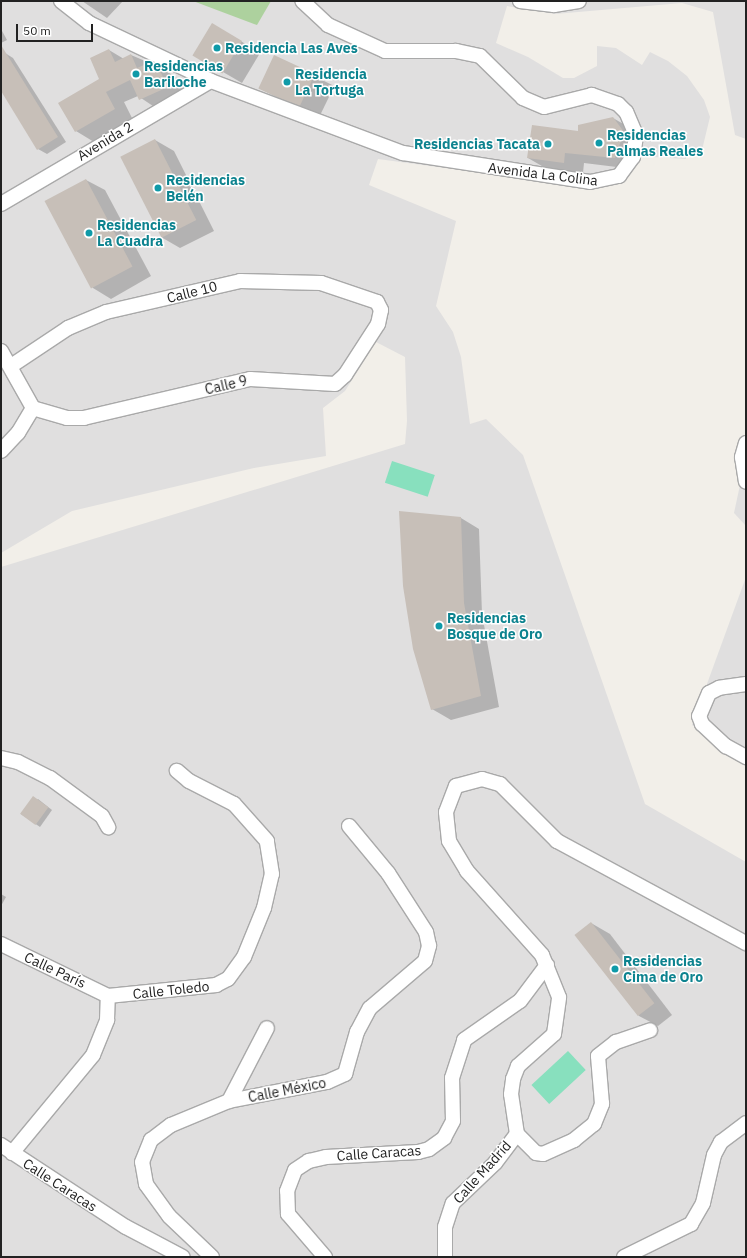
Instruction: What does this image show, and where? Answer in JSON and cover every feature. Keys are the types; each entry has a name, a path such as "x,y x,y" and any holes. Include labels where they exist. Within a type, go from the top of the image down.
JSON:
{"street":[{"name":"Avenida La Colina","path":"61,1 88,23 211,81 323,126 427,159 601,182 619,176 634,158 636,135 626,112 618,104 592,95 544,107 523,98 480,56 441,50 385,51 328,25 302,1"},
{"path":"520,1 554,5 579,1"},
{"name":"Avenida 2","path":"1,204 211,81"},
{"name":"Calle 10","path":"11,366 68,328 94,317 240,281 321,283 377,302 381,310"},
{"name":"Calle 9","path":"33,408 67,418 84,418 250,379 335,384 345,375 378,324 381,310"},
{"path":"1,351 11,366 33,408 18,433 1,451"},
{"path":"745,473 746,443"},
{"path":"746,684 719,688 709,693 699,716 702,724 726,746 746,757"},
{"path":"1,758 18,762 50,778 102,816 108,827"},
{"name":"Calle Toledo","path":"108,996 216,985 228,979 244,957 264,908 272,874 267,841 240,808 177,771"},
{"name":"Calle Madrid","path":"445,1257 445,1227 453,1203 495,1163 517,1134 511,1094 513,1079 518,1066 554,1034 558,1022 559,997 547,965 530,939 467,871 449,841 445,821 447,802 456,786 464,782 482,779 500,784 557,841 746,943"},
{"name":"Calle México","path":"212,1257 169,1216 153,1196 146,1184 142,1162 151,1140 161,1131 229,1101 327,1082 345,1074 357,1032 370,1008 425,961 429,946 426,932 388,873 349,826"},
{"name":"Calle París","path":"1,944 108,996"},
{"name":"Calle Caracas","path":"325,1257 288,1214 287,1191 295,1170 309,1161 326,1157 418,1152 429,1149 444,1138 453,1121 452,1078 464,1040 520,1001 547,965"},
{"path":"6,1149 93,1055 107,1020 108,996"},
{"path":"229,1101 267,1028"},
{"path":"517,1134 536,1153 543,1154 574,1140 594,1124 602,1104 598,1056 616,1042 650,1030"},
{"path":"624,1257 691,1224 703,1203 714,1155 721,1142 746,1123"},
{"name":"Calle Caracas","path":"6,1149 156,1242 183,1257"},
{"path":"156,1242 158,1257"}],"shaded area":[{"path":"1,1 746,1 746,139 735,135 713,12 682,3 555,14 507,6 496,43 528,57 563,78 574,78 597,66 597,46 616,48 642,65 650,52 668,61 687,76 704,100 710,117 702,150 686,151 686,159 638,156 620,177 520,178 378,159 369,185 456,221 436,306 453,332 461,357 470,424 486,419 523,455 645,804 746,862 746,1257 1,1257 1,567 405,444 407,421 405,357 376,342 345,391 323,408 326,456 254,468 72,511 1,553"},
{"path":"746,457 746,526 734,513"},
{"path":"746,577 746,767 692,725"}],"green space":[{"path":"193,1 271,1 257,25"},
{"path":"392,461 435,475 428,497 385,483"},
{"path":"568,1051 586,1070 549,1104 531,1085"}],"building":[{"name":"Residencia Las Aves","path":"212,23 242,41 222,74 192,56"},
{"path":"1,45 58,137 37,150 1,91"},
{"path":"109,49 115,62 131,54 137,68 151,62 157,65 168,87 139,100 130,80 106,92 115,109 75,132 58,103 99,79 90,58"},
{"name":"Residencia La Tortuga","path":"274,55 315,74 299,108 258,89"},
{"path":"613,117 624,132 615,158 565,153 564,163 527,158 532,125 578,131 578,125"},
{"name":"Residencias Belén","path":"155,139 196,220 162,238 120,157"},
{"name":"Residencias La Cuadra","path":"86,179 132,266 91,288 45,201"},
{"name":"Residencias Bosque de Oro","path":"399,511 461,517 464,603 481,696 431,710 413,649 403,586"},
{"path":"33,796 48,807 35,825 20,814"},
{"name":"Residencias Cima de Oro","path":"591,922 654,1003 638,1016 574,935"}],"place":[{"name":"Residencia Las Aves","path":"217,48"},
{"name":"Residencias Bariloche","path":"136,74"},
{"name":"Residencia La Tortuga","path":"287,82"},
{"name":"Residencias Palmas Reales","path":"599,143"},
{"name":"Residencias Tacata","path":"548,144"},
{"name":"Residencias Belén","path":"158,188"},
{"name":"Residencias La Cuadra","path":"89,233"},
{"name":"Residencias Bosque de Oro","path":"439,626"},
{"name":"Residencias Cima de Oro","path":"615,969"}]}
